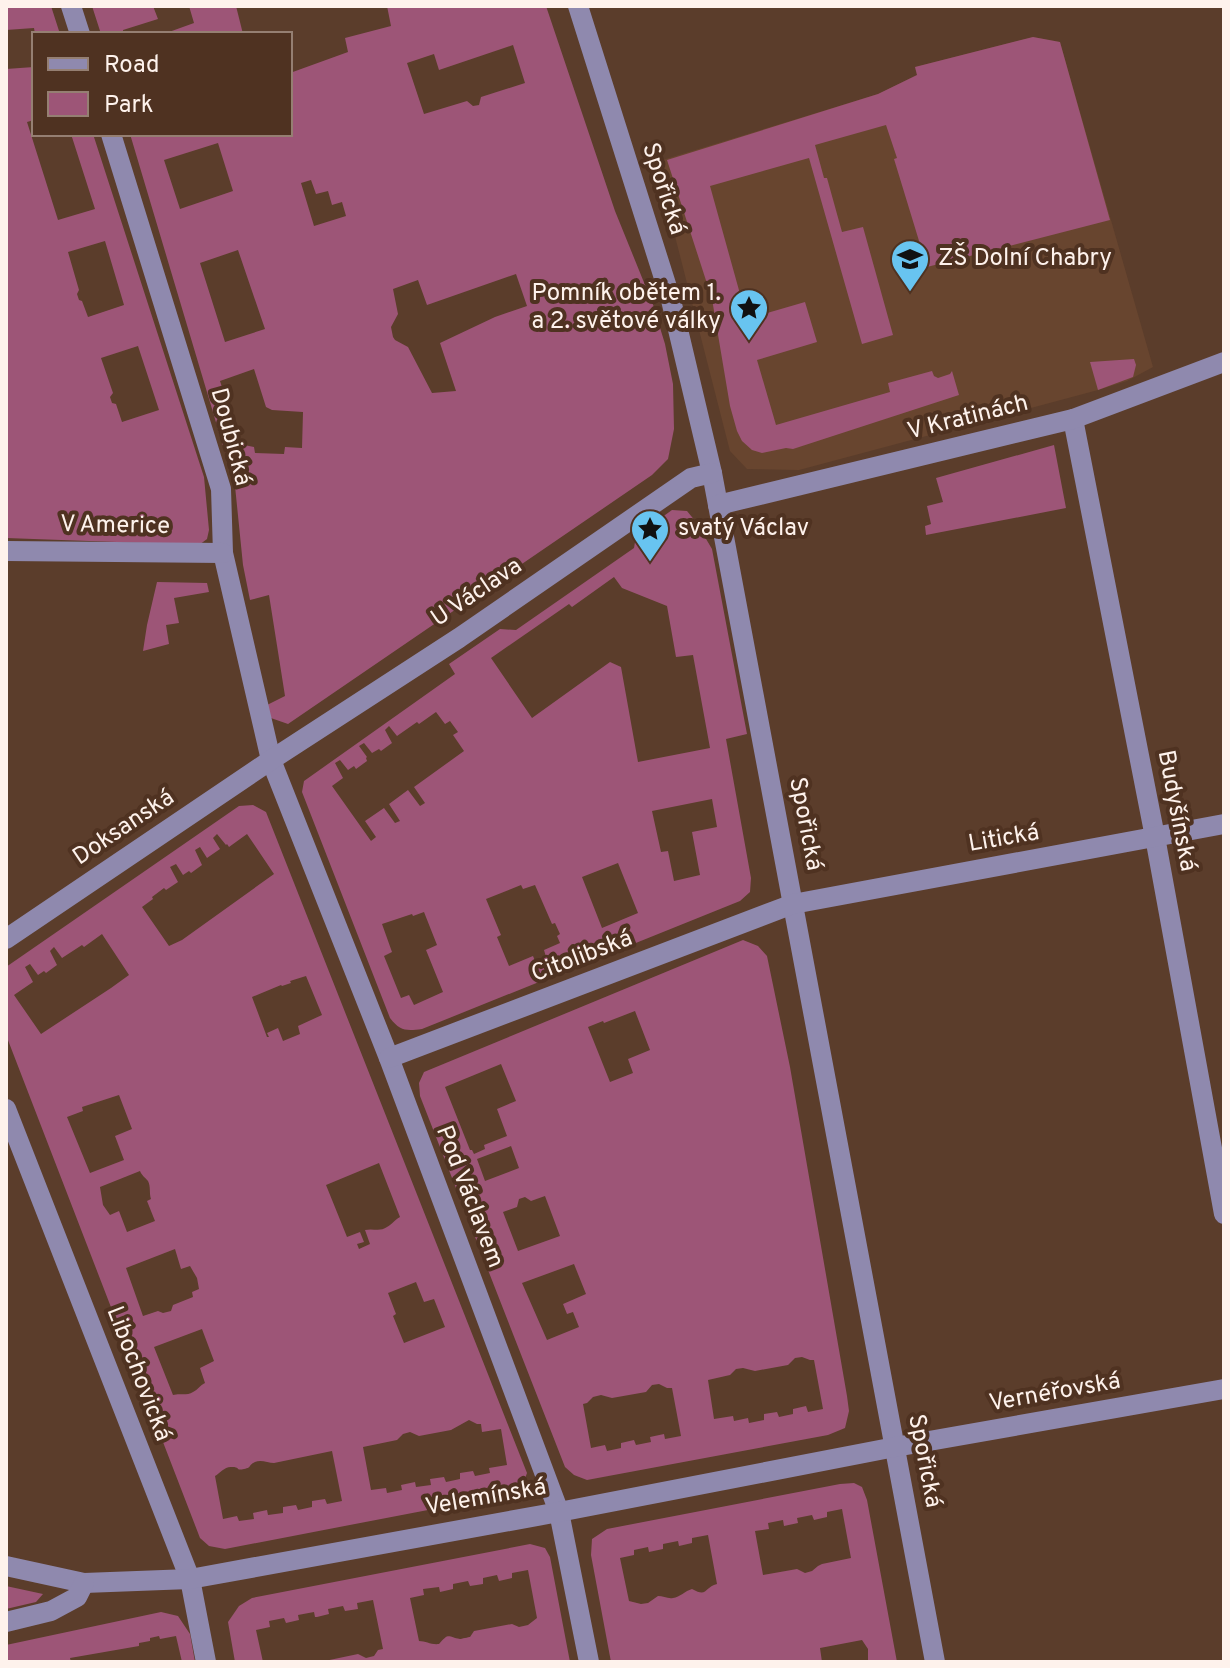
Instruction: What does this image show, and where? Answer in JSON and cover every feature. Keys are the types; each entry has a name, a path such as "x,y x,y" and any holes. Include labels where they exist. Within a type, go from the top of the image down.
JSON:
{"street":[{"path":"71,6 79,32"},
{"name":"Spořická","path":"578,6 671,300 712,473 935,1662"},
{"name":"Doubická","path":"112,136 221,489 223,553 271,760"},
{"name":"V Kratinách","path":"718,505 1073,419 1224,362"},
{"name":"Budyšínská","path":"1073,419 1155,837 1224,1214"},
{"name":"U Václava","path":"271,760 459,638 691,478 712,473"},
{"name":"V Americe","path":"6,551 223,553"},
{"name":"Doksanská","path":"6,939 271,760"},
{"name":"Pod Václavem","path":"271,760 389,1058 559,1512 589,1662"},
{"name":"Litická","path":"793,904 1224,824"},
{"name":"Citolibská","path":"389,1058 793,904"},
{"name":"Libochovická","path":"6,1109 190,1579 206,1662"},
{"name":"Vernéřovská","path":"895,1447 1224,1389"},
{"name":"Velemínská","path":"6,1566 84,1583 190,1579 895,1447"},
{"path":"6,1622 51,1611 77,1597 84,1583"}],"shaded area":[{"name":"ZŠ Dolní Chabry","path":"1033,37 1060,42 1153,367 1127,381 1098,390 799,470 747,469 730,451 656,162 878,94 917,75 915,67"}],"green space":[{"path":"6,6 51,6 59,32 35,32 34,28 6,30"},
{"path":"92,6 153,6 158,19 123,32 100,32"},
{"path":"189,6 236,6 242,32 169,32 194,23"},
{"path":"387,6 546,6 615,211 658,317 673,384 674,429 668,459 652,475 288,724 268,717 267,705 285,696 269,595 250,600 235,486 131,136 292,136 292,72 348,52 345,38 391,26","holes":["513,45 525,83 481,97 479,105 473,106 467,101 424,114 407,63 434,54 439,70","218,143 233,191 180,209 164,160","311,180 316,194 328,191 332,205 342,202 346,216 314,226 301,183","238,250 265,329 225,342 200,263","516,274 527,306 495,317 440,343 456,391 432,393 408,347 393,337 391,327 398,314 393,289 418,280 427,305","254,369 266,407 303,412 302,448 285,447 284,454 255,453 254,447 244,445 239,439 220,381"]},
{"path":"1033,37 1060,42 1110,220 927,267 886,125 815,145 842,232 863,227 893,335 862,344 809,158 710,186 747,319 805,302 817,342 757,360 776,425 890,392 888,383 932,371 938,378 952,371 959,395 793,449 762,453 752,450 737,431 712,299 667,160 878,94 917,75 915,67"},
{"path":"32,67 32,121 27,122 58,220 95,209 72,136 94,136 204,477 209,530 207,539 199,545 6,538 6,69","holes":["105,241 124,305 88,317 77,294 79,290 68,252","138,346 159,410 122,422 110,397 113,393 101,358"]},
{"path":"1134,359 1133,377 1098,390 1090,362"},
{"path":"1054,445 1066,508 926,535 925,526 931,524 927,506 943,502 936,478"},
{"path":"672,510 687,511 712,549 747,734 726,739 751,878 750,892 740,901 422,1029 400,1028 390,1018 302,792 304,781 455,674 449,664 500,629 516,630 634,548 636,536","holes":["614,577 622,588 667,606 676,657 693,655 710,748 638,762 621,667 610,662 532,718 491,658 569,604 572,607","436,712 445,724 450,721 458,732 453,735 464,751 414,787 425,803 420,806 408,790 389,804 400,821 395,823 384,808 365,821 376,837 371,841 332,786 343,778 335,763 340,760 348,770 354,766 356,769 367,761 359,746 364,743 372,753 381,751 392,743 385,730 389,726 397,736 417,722 419,724","712,799 717,827 692,832 700,875 674,881 668,851 661,852 652,811","618,863 638,913 602,928 582,877","521,885 523,889 535,885 552,924 555,923 560,934 557,936 560,943 544,950 546,957 535,961 533,956 509,966 497,937 501,935 486,899","424,912 437,945 426,950 443,992 414,1005 409,995 401,998 384,956 392,952 382,924"]},
{"path":"157,582 207,583 209,592 174,598 179,623 166,625 169,644 143,651 147,625"},
{"path":"253,805 266,812 527,1473 522,1487 511,1494 225,1549 209,1546 200,1538 6,1035 6,967 239,806","holes":["217,834 229,847 247,834 274,874 182,940 169,946 142,907 164,888 166,890 178,882 170,867 176,864 183,875 189,871 191,873 202,865 195,850 200,847 207,858 220,849 213,838","102,934 129,975 41,1034 14,995 33,982 25,967 30,964 38,975 44,971 46,973 57,965 50,951 54,947 62,958 82,945 84,947","306,976 322,1015 298,1026 300,1034 283,1041 278,1028 267,1033 267,1037 252,997","119,1095 132,1129 115,1136 124,1160 90,1173 67,1117 83,1111 82,1107","379,1163 400,1217 379,1230 365,1230 370,1244 359,1249 357,1244 364,1242 360,1232 347,1237 326,1185","140,1171 149,1183 151,1199 147,1201 155,1221 127,1232 119,1211 110,1215 103,1205 100,1187","175,1249 181,1269 190,1266 199,1289 192,1292 193,1297 173,1305 171,1311 143,1316 126,1268","416,1282 424,1302 434,1299 445,1327 404,1343 393,1316 396,1314 388,1293","202,1329 214,1361 200,1368 205,1383 191,1393 173,1395 154,1347","469,1420 481,1424 482,1432 501,1429 507,1465 489,1468 490,1473 475,1476 473,1471 460,1473 460,1479 446,1482 444,1477 430,1479 431,1485 416,1487 415,1482 401,1485 402,1490 387,1493 386,1488 371,1490 363,1447 397,1440 410,1432 419,1436 451,1430","332,1451 342,1501 327,1504 325,1499 312,1501 312,1507 298,1510 296,1505 283,1507 283,1513 268,1515 267,1510 253,1513 254,1519 239,1521 237,1516 223,1519 215,1476 227,1468 248,1468 262,1461 274,1463"]},
{"path":"743,940 758,946 767,956 790,1067 847,1396 849,1411 845,1428 828,1435 587,1480 574,1475 565,1467 420,1096 419,1083 424,1072","holes":["635,1011 650,1050 628,1059 633,1073 610,1082 588,1027","501,1064 516,1101 497,1109 507,1136 484,1145 485,1149 474,1154 445,1087","511,1146 519,1168 485,1181 477,1159","545,1196 560,1236 518,1251 503,1212 517,1207 519,1199 525,1197 531,1201","574,1264 586,1294 563,1304 567,1314 573,1312 579,1327 547,1340 522,1283","795,1358 814,1360 823,1409 808,1412 806,1406 793,1409 793,1414 779,1417 777,1412 764,1414 764,1420 749,1423 748,1418 734,1421 733,1416 714,1419 708,1380 730,1375 736,1369 755,1371 788,1365","652,1385 672,1388 681,1436 665,1439 664,1434 650,1437 651,1442 636,1445 634,1440 621,1443 621,1448 607,1451 605,1445 591,1448 583,1404 601,1395 612,1398 646,1392"]},
{"path":"854,1483 862,1487 867,1500 897,1662 868,1662 868,1649 862,1640 820,1648 822,1662 611,1662 591,1555 592,1539 607,1529","holes":["842,1509 851,1558 822,1564 805,1573 797,1569 763,1575 755,1531 769,1529 768,1523 783,1520 784,1526 798,1523 797,1518 812,1515 814,1520 827,1517 827,1512","708,1535 717,1584 704,1592 692,1589 673,1598 658,1596 648,1603 629,1601 620,1558 634,1555 634,1550 648,1547 649,1552 663,1549 663,1544 678,1541 679,1546 692,1543 692,1538"]},
{"path":"530,1544 545,1548 550,1557 570,1662 320,1662 358,1654 366,1658 383,1649 373,1600 357,1603 358,1609 345,1611 343,1606 328,1609 329,1614 317,1617 314,1612 298,1615 299,1620 286,1623 284,1618 269,1621 270,1627 256,1630 263,1662 235,1662 228,1622 239,1606 252,1598","holes":["528,1570 537,1618 528,1625 519,1627 512,1624 474,1631 470,1637 460,1639 449,1636 439,1644 433,1644 419,1641 410,1598 424,1595 423,1589 439,1587 440,1592 453,1589 453,1584 468,1581 470,1586 483,1584 483,1578 497,1575 499,1581 512,1578 512,1573"]},
{"path":"6,1586 43,1594 36,1602 6,1609"},
{"path":"161,1612 178,1616 190,1634 195,1662 182,1662 176,1636 160,1639 159,1636 139,1643 139,1646 70,1658 71,1662 6,1662 6,1645"}],"place":[{"name":"ZŠ Dolní Chabry","path":"910,293"},
{"name":"Pomník obětem 1. a 2. světové války","path":"749,342"},
{"name":"svatý Václav","path":"650,563"}]}
